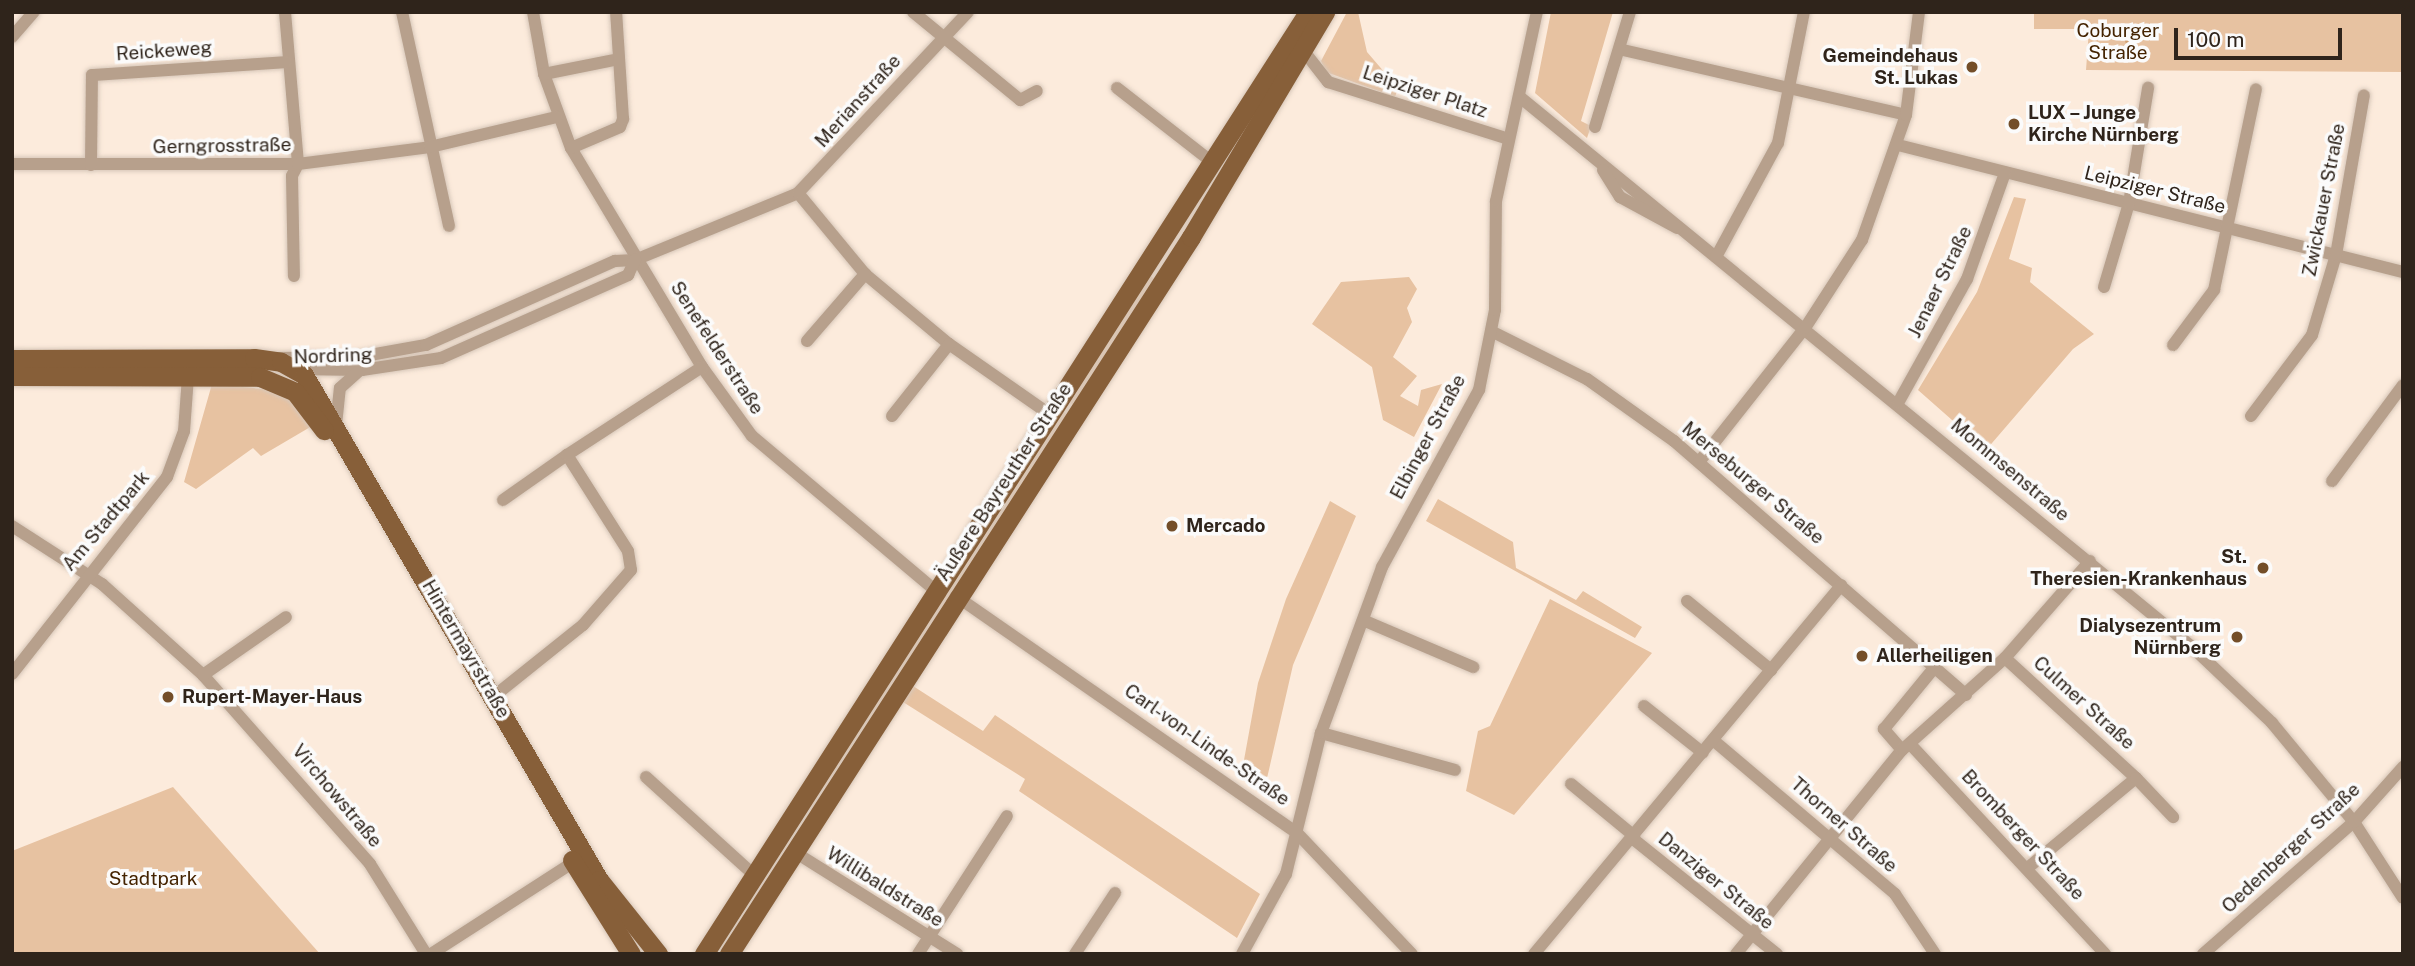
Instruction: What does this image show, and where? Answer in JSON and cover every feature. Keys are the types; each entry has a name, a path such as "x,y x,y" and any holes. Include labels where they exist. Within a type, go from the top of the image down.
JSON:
{"main road":[{"name":"Äußere Bayreuther Straße","path":"704,954 1048,413 1308,12"},
{"name":"Äußere Bayreuther Straße","path":"729,954 956,596 1191,237 1325,12"},
{"name":"Nordring","path":"12,359 265,358 297,371"},
{"name":"Nordring","path":"12,376 188,376 297,371"},
{"name":"Hintermayrstraße","path":"297,371 336,425 599,880 658,954"},
{"name":"Hintermayrstraße","path":"297,371 323,428 574,862 631,954"},
{"path":"814,779 817,789 829,794"}],"street":[{"path":"12,37 34,12"},
{"path":"285,12 286,62 299,164 292,176 294,276"},
{"path":"402,12 449,226"},
{"name":"Senefelderstraße","path":"533,12 544,74 557,117 571,148 635,260 702,367 752,436 935,590"},
{"path":"571,148 620,127 616,12"},
{"path":"913,12 945,34 1020,100 1037,92"},
{"name":"Merianstraße","path":"798,193 968,12"},
{"name":"Leipziger Platz","path":"1303,50 1328,82 1506,138 1521,98 1537,12"},
{"path":"1595,127 1623,50 1630,12"},
{"path":"1716,257 1759,185 1793,89 1804,12"},
{"path":"1699,462 1805,328 1862,240 1898,145 1906,116 1919,12"},
{"path":"1623,50 1906,116"},
{"path":"544,74 619,59"},
{"name":"Reickeweg","path":"91,165 92,75 286,62"},
{"path":"1117,88 1212,162"},
{"path":"2104,288 2129,203 2148,88"},
{"path":"2173,345 2214,290 2231,229 2256,89"},
{"name":"Zwickauer Straße","path":"2252,416 2312,335 2336,255 2364,95"},
{"name":"Mommsenstraße","path":"1521,98 1599,163 1620,197 1680,229 1805,328 2090,561 2253,704 2354,822 2403,898"},
{"name":"Gerngrosstraße","path":"12,164 299,164 430,147 557,117"},
{"name":"Elbinger Straße","path":"1242,954 1280,889 1297,833 1321,733 1398,535 1479,390 1493,332 1494,214 1506,138"},
{"name":"Leipziger Straße","path":"1898,145 2403,272"},
{"name":"Jenaer Straße","path":"1898,403 1967,279 2005,173"},
{"path":"798,193 865,274 949,344 1048,413"},
{"name":"Nordring","path":"297,371 426,345 615,261 635,260 798,193"},
{"name":"Nordring","path":"297,371 360,370 428,361 480,343 628,275 635,260"},
{"path":"807,341 865,274"},
{"name":"Merseburger Straße","path":"1493,332 1587,379 1699,462 1966,695"},
{"path":"892,416 949,344"},
{"path":"503,500 702,367"},
{"path":"336,425 340,388 360,370"},
{"name":"Am Stadtpark","path":"12,674 87,573 167,477 184,431 188,376"},
{"path":"2332,481 2403,385"},
{"path":"493,697 583,625 631,570 628,551 567,455"},
{"name":"Virchowstraße","path":"12,526 87,573 203,675 370,864 428,954 574,862"},
{"path":"1736,954 1907,747 2005,658 2090,561"},
{"path":"1534,954 1841,585"},
{"name":"Carl-von-Linde-Straße","path":"956,596 1297,833 1412,954"},
{"path":"1687,601 1771,670"},
{"path":"203,675 286,617"},
{"path":"1363,620 1472,667"},
{"name":"Culmer Straße","path":"2005,658 2136,778 2173,817"},
{"name":"Bromberger Straße","path":"1935,667 1884,729 1907,747 2029,866 2105,954"},
{"path":"1644,706 1703,754"},
{"path":"1321,733 1455,770"},
{"name":"Thorner Straße","path":"1713,740 1831,837 1895,894 1935,954"},
{"name":"Oedenberger Straße","path":"2203,954 2354,822 2403,767"},
{"path":"646,777 754,875"},
{"name":"Culmer Straße","path":"2029,866 2136,778"},
{"name":"Danziger Straße","path":"1571,783 1777,954"},
{"path":"918,954 1007,816"},
{"name":"Willibaldstraße","path":"793,851 957,954"},
{"path":"1075,954 1115,893"}],"green space":[{"path":"1347,12 1358,12 1367,52 1398,88 1395,97 1326,72 1321,61"},
{"path":"1551,12 1613,12 1581,121 1591,126 1587,138 1535,93"},
{"name":"Coburger Straße","path":"2403,12 2403,72 2086,70 2089,29 2034,29 2034,14"},
{"path":"2014,197 2026,199 2009,259 2032,268 2030,282 2094,334 2073,349 1986,450 1918,390 1977,292"},
{"path":"1150,275 1155,280 1075,406 1064,399"},
{"path":"1409,277 1417,289 1407,308 1412,322 1393,357 1417,376 1400,396 1418,406 1421,390 1442,384 1414,437 1383,420 1372,367 1312,324 1341,282"},
{"path":"212,384 273,390 291,399 312,426 261,456 253,448 196,489 184,482"},
{"path":"1058,408 1068,415 825,787 823,784"},
{"path":"1438,499 1513,542 1516,568 1576,600 1583,591 1642,627 1635,638 1426,521"},
{"path":"1330,501 1356,516 1293,665 1265,787 1242,771 1258,683 1286,599"},
{"path":"1550,599 1652,653 1514,815 1466,791 1478,731 1490,726"},
{"path":"913,686 983,731 995,715 1260,894 1237,938 1019,791 1025,779 903,702"},
{"name":"Stadtpark","path":"173,787 320,954 12,954 12,851"}],"waterway":[{"path":"2124,30 2131,52"},
{"path":"2121,37 2124,30"}],"place":[{"name":"Gemeindehaus St. Lukas","path":"1972,67"},
{"name":"LUX – Junge Kirche Nürnberg","path":"2014,124"},
{"name":"Mercado","path":"1172,526"},
{"name":"St. Theresien-Krankenhaus","path":"2263,568"},
{"name":"Dialysezentrum Nürnberg","path":"2237,637"},
{"name":"Allerheiligen","path":"1862,656"},
{"name":"Rupert-Mayer-Haus","path":"168,697"}]}
